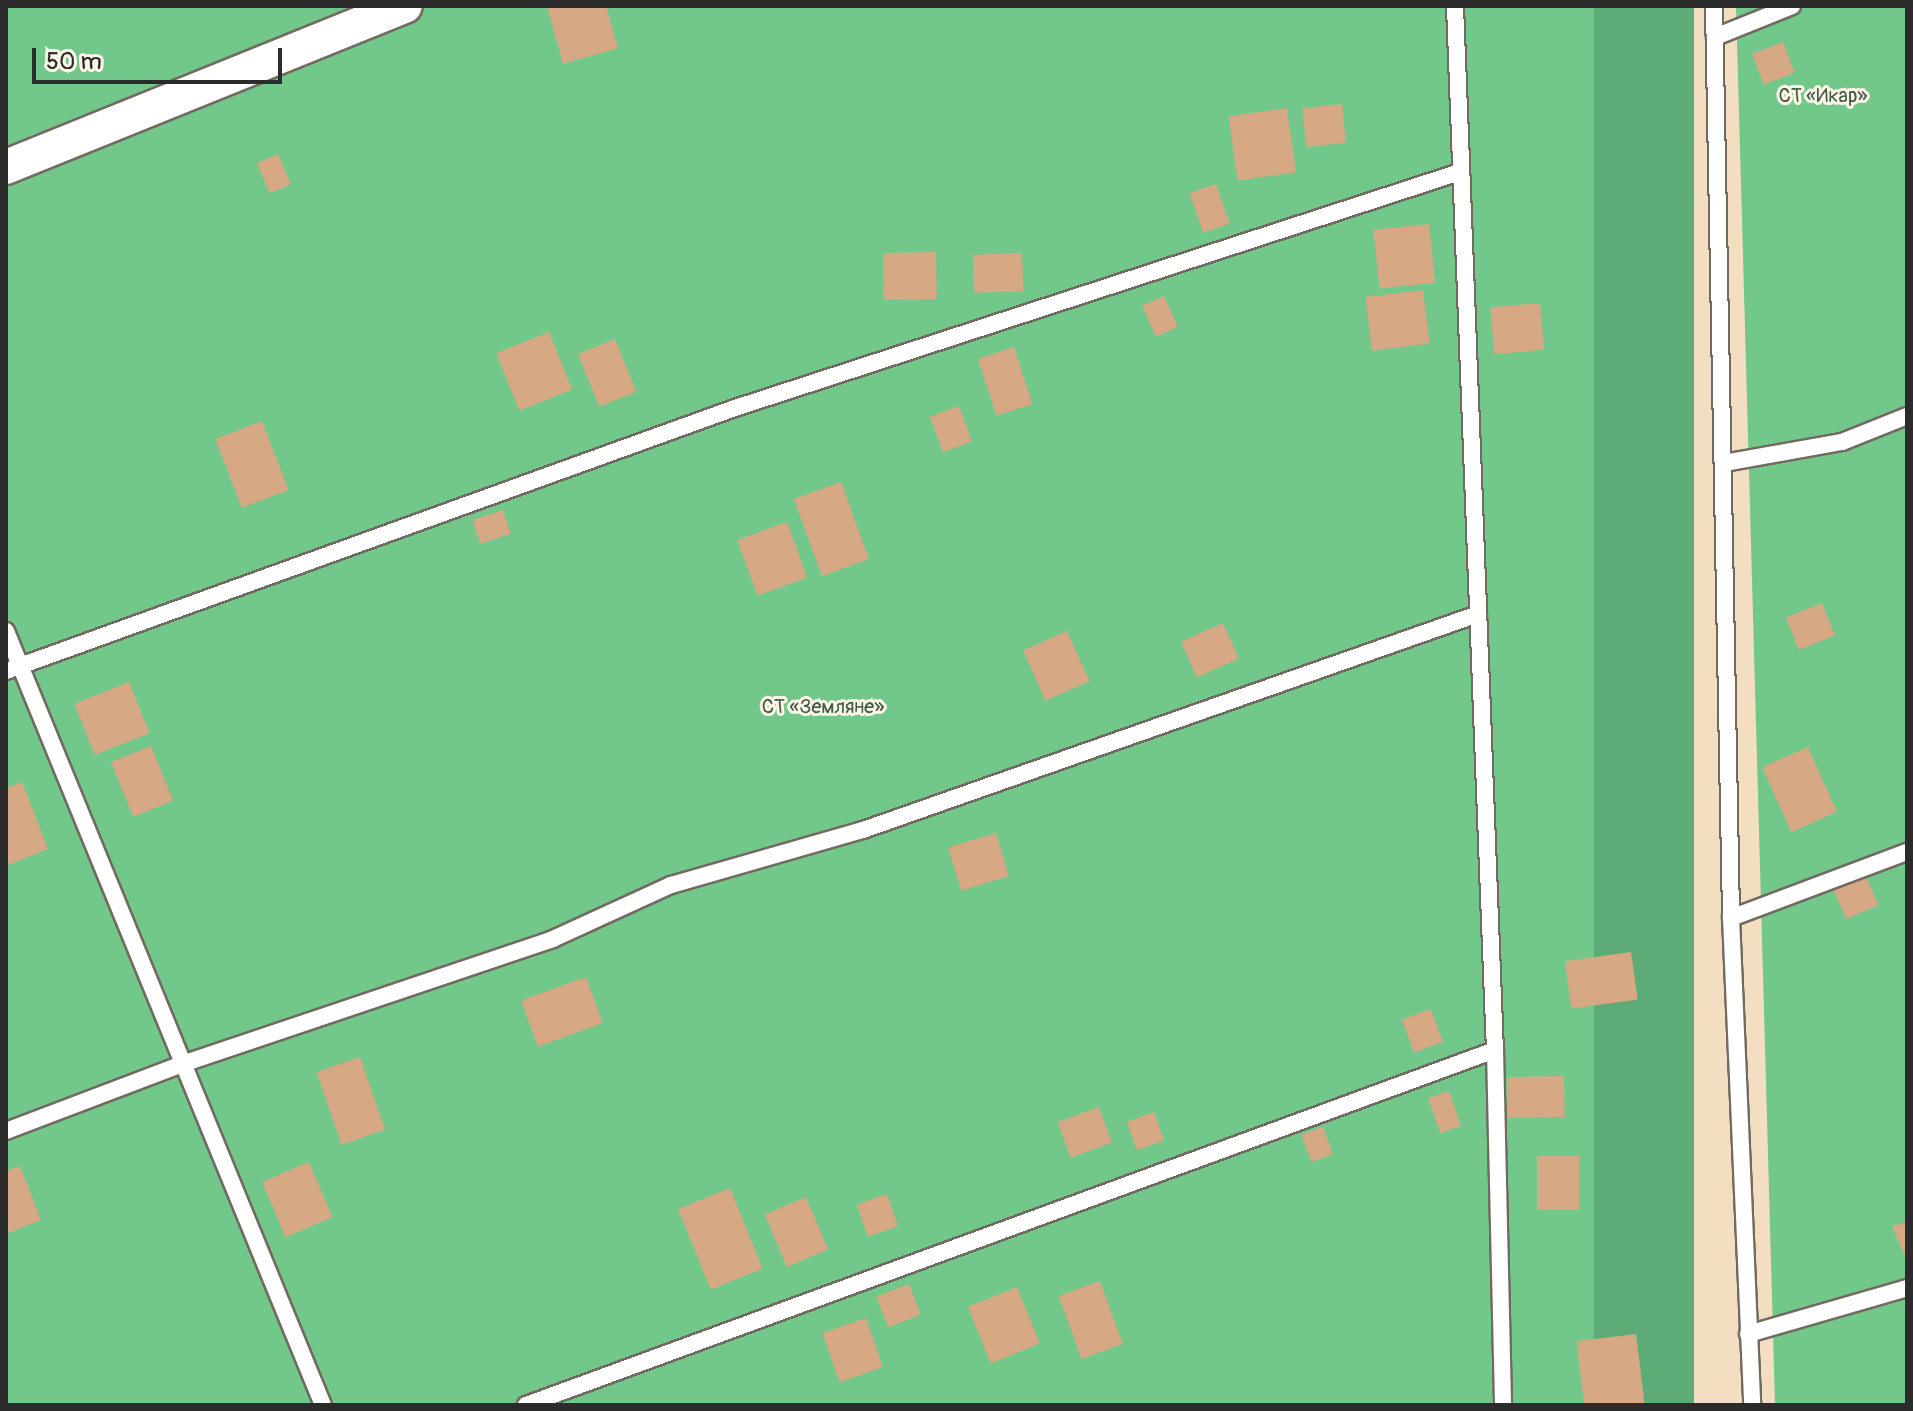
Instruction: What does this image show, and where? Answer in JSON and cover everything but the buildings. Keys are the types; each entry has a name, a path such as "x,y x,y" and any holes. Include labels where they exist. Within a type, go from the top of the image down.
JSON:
{"street":[{"path":"6,167 405,6"}],"lane":[{"path":"1455,6 1495,1050 1503,1405"},
{"path":"1714,6 1731,918 1752,1405"},
{"path":"1715,37 1792,6"},
{"path":"13,668 735,408 1460,172"},
{"path":"1724,463 1842,442 1907,416"},
{"path":"6,1131 182,1064 553,939 671,885 863,830 1478,614"},
{"path":"6,631 13,668 323,1405"},
{"path":"1731,918 1907,852"},
{"path":"526,1405 1495,1050"},
{"path":"1748,1334 1907,1288"}],"green space":[{"name":"СТ «Земляне»","path":"6,6 1594,6 1594,1405 6,1405"},
{"path":"1594,6 1694,6 1694,1405 1594,1405"},
{"name":"СТ «Икар»","path":"1736,6 1907,6 1907,1405 1775,1405"}]}
